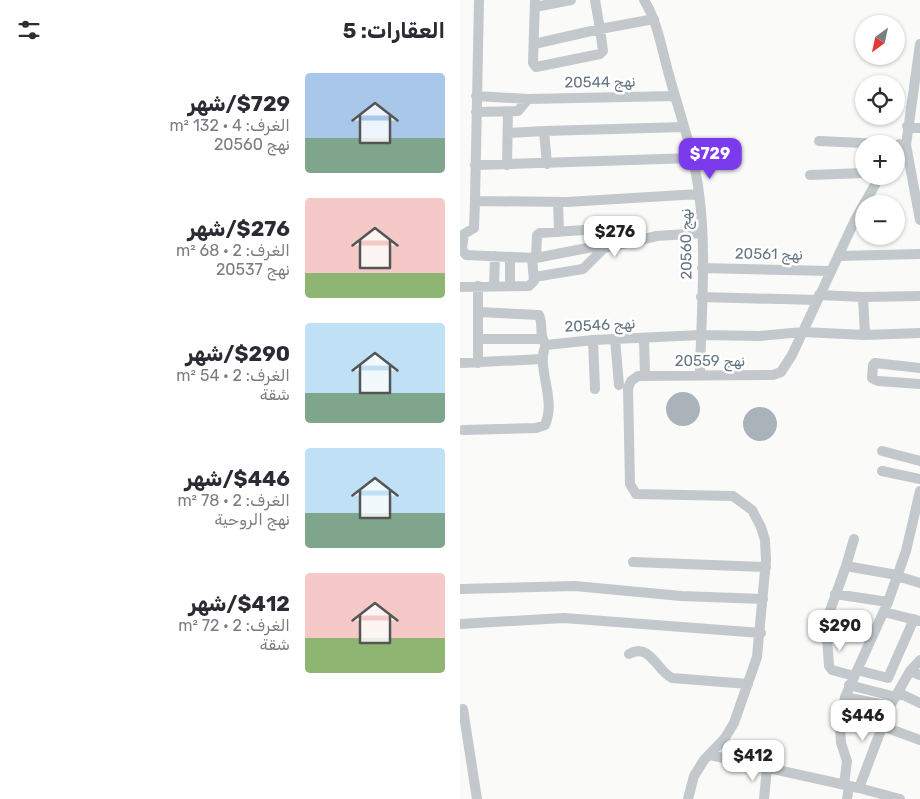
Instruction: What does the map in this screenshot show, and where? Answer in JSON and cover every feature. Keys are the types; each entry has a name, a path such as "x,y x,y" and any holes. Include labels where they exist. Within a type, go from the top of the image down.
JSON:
{"street":[{"path":"479,0 474,228 464,234 462,250 466,255 534,258 657,236 701,233"},
{"path":"571,0 535,4 533,63 536,66 600,54 603,50 595,0"},
{"name":"نهج 20560","path":"644,0 654,19 693,158 699,194 704,268 701,297 700,375"},
{"path":"534,44 654,19"},
{"path":"903,135 907,126 920,44"},
{"name":"نهج 20544","path":"476,96 528,100 675,96"},
{"path":"476,112 520,110 528,100"},
{"path":"507,165 508,112"},
{"path":"907,126 920,128"},
{"path":"508,133 684,127"},
{"path":"544,131 547,164"},
{"path":"819,141 855,143"},
{"path":"475,165 693,158"},
{"path":"905,158 916,182 920,220"},
{"path":"810,175 855,173"},
{"path":"803,332 830,271 862,206 875,185"},
{"path":"475,201 558,202 699,194"},
{"path":"558,202 559,232"},
{"path":"460,287 530,286 533,283 534,258 539,233 600,230 602,232 603,247 583,269 534,277"},
{"path":"838,256 920,254"},
{"path":"494,286 495,256"},
{"path":"510,257 510,286"},
{"name":"نهج 20561","path":"704,268 830,271"},
{"path":"475,286 478,312 478,363"},
{"path":"701,297 818,298 920,296"},
{"path":"863,297 865,335"},
{"path":"478,312 537,314 541,319 544,342 478,338"},
{"name":"نهج 20546","path":"463,430 536,428 545,425 549,395 542,359 544,342 700,335 760,336 803,332 865,335 920,333"},
{"name":"نهج 20559","path":"641,376 773,375 781,372 803,332"},
{"path":"644,338 641,376 631,381 628,388 632,490 636,494 642,495 733,496 752,510 762,527 765,540 766,567 758,657 734,723 725,738 704,760 694,776 688,799"},
{"path":"615,339 619,385"},
{"path":"593,340 595,389"},
{"path":"460,363 542,359"},
{"path":"920,368 875,363 872,376 874,380 920,384"},
{"path":"882,451 920,461"},
{"path":"882,471 920,480"},
{"path":"851,786 848,761 841,743 840,725 845,697 886,607 910,535 920,491"},
{"path":"854,539 826,624 828,664 832,670 897,696 920,703"},
{"path":"633,562 766,567"},
{"path":"846,566 897,576 920,583"},
{"path":"460,589 575,586 681,596 763,599"},
{"path":"835,594 886,607 917,620 888,678"},
{"path":"460,624 564,618 761,634"},
{"path":"629,654 634,651 646,652 655,660 664,673 672,678 748,684"},
{"path":"847,799 851,786 897,696 915,673 920,660"},
{"path":"853,677 888,678"},
{"path":"888,678 897,696"},
{"path":"845,697 897,696"},
{"path":"463,714 478,799"},
{"path":"882,726 920,740"},
{"path":"710,755 851,786 900,799"},
{"path":"764,799 767,768"}],"building":[{"path":"683,392 690,393 695,397 699,402 699,416 695,421 690,425 683,426 676,425 671,421 667,416 666,409 667,402 671,397 676,393"},
{"path":"760,407 772,412 777,424 772,436 760,441 748,436 743,424 748,412"}]}
